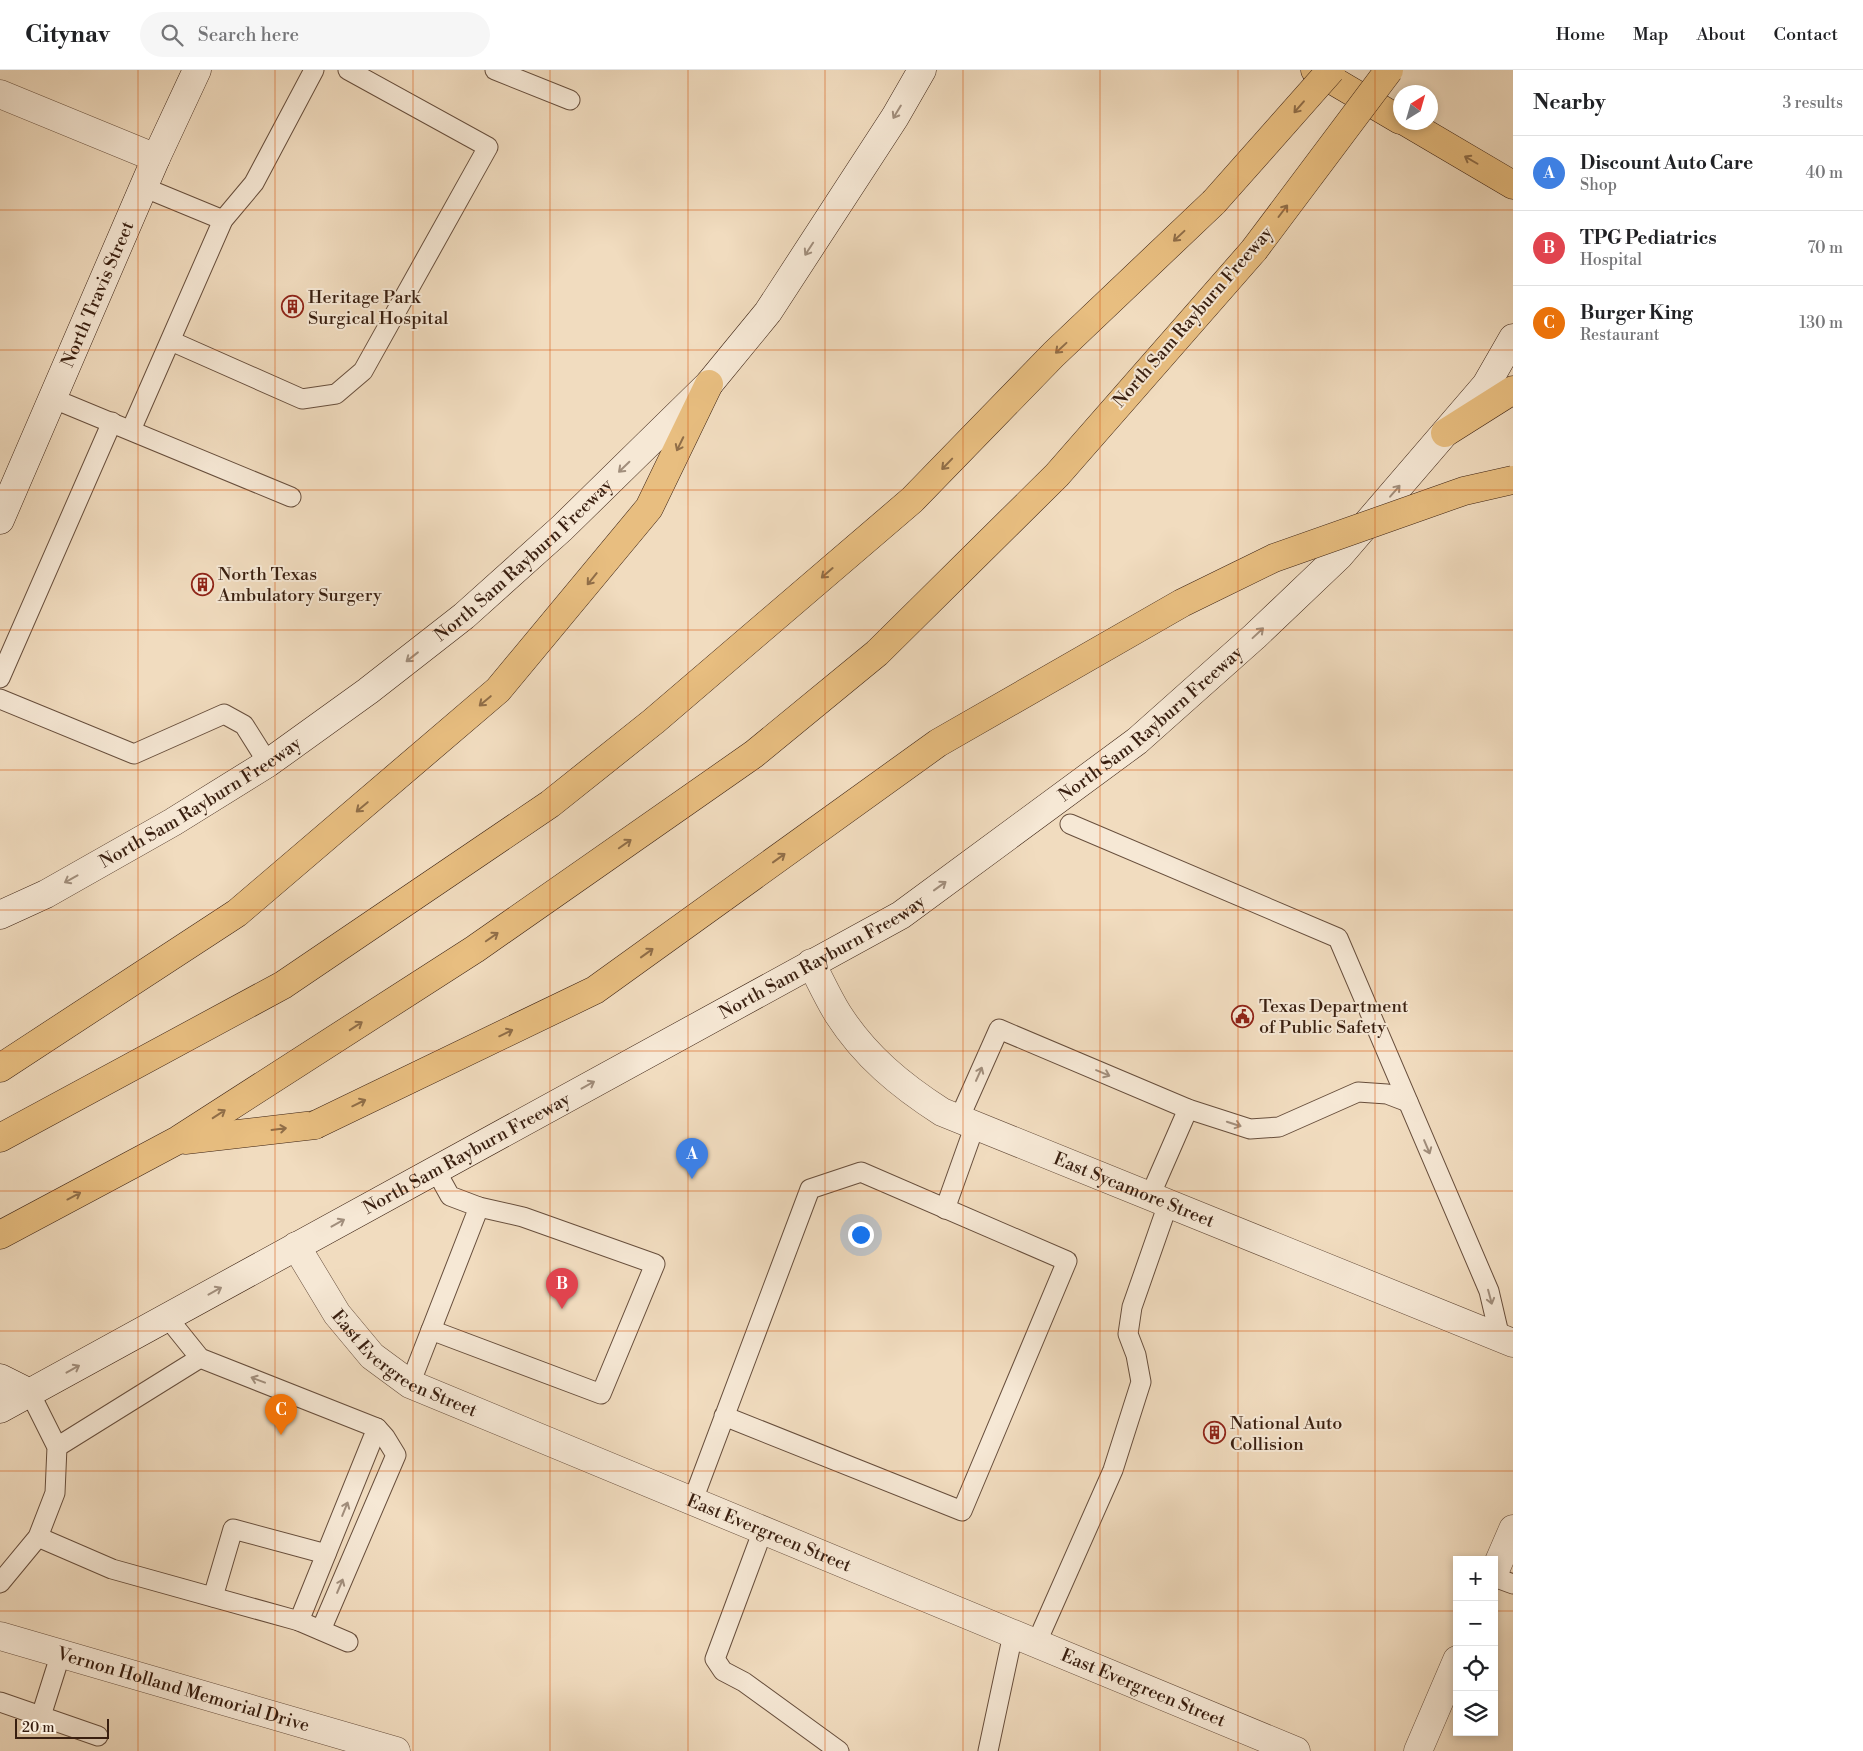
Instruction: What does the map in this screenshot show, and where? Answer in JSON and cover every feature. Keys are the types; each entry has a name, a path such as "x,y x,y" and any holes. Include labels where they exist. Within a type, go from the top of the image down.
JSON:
{"main road":[{"name":"North Travis Street","path":"0,520 54,399 143,187 197,70"},
{"name":"North Sam Rayburn Freeway","path":"0,915 46,894 165,827 268,763 368,691 464,616 562,528 709,384 768,312 895,117 922,70"},
{"path":"1315,70 1393,116"},
{"path":"0,1138 283,985 550,804 654,721 912,500 1054,354 1214,202 1331,70"},
{"name":"North Sam Rayburn Freeway","path":"0,1235 178,1140 475,949 754,754 869,659 1057,475 1254,250 1389,70"},
{"path":"0,94 156,158"},
{"path":"1420,130 1513,184"},
{"name":"North Sam Rayburn Freeway","path":"0,1409 901,915 1136,741 1255,636 1339,556 1486,385 1513,338"},
{"path":"0,1068 237,913 498,690 650,508 709,384"},
{"path":"1445,433 1513,390"},
{"path":"178,1140 316,1124 595,990 938,744 1182,603 1274,558 1464,491 1513,480"},
{"name":"East Sycamore Street","path":"811,963 838,1015 872,1058 905,1088 942,1112 1507,1340"},
{"name":"East Evergreen Street","path":"296,1246 337,1314 372,1356 410,1384 1025,1639 1260,1744 1296,1751"},
{"path":"0,1378 30,1393"},
{"path":"1498,1564 1513,1530"},
{"name":"Vernon Holland Memorial Drive","path":"0,1636 396,1751"},
{"path":"1418,1751 1453,1669"}],"lane":[{"path":"131,430 223,220 254,183 314,70"},
{"path":"171,341 302,399 336,394 363,371 488,147 348,70"},
{"path":"495,70 570,100"},
{"path":"143,187 223,220"},
{"path":"54,399 291,497"},
{"path":"0,678 112,422"},
{"path":"0,699 134,754 224,714 244,725 268,763"},
{"path":"1070,824 1338,938 1489,1291 1507,1340"},
{"path":"944,1209 967,1122 999,1028 1188,1109 1250,1129 1279,1128 1358,1092 1386,1094 1408,1102"},
{"path":"988,1751 1025,1639 1113,1470 1141,1382 1136,1355 1128,1334 1132,1307 1159,1200 1188,1109"},
{"path":"431,1330 601,1394 655,1264 522,1217 479,1207 450,1196 435,1169"},
{"path":"692,1500 810,1189 861,1172 1067,1261 962,1511 724,1416"},
{"path":"410,1384 479,1207"},
{"path":"167,1317 200,1358 377,1428 386,1437 396,1455 321,1630"},
{"path":"57,1447 200,1358"},
{"path":"0,1584 38,1536 55,1493 57,1447 30,1393"},
{"path":"299,1621 377,1428"},
{"path":"213,1597 233,1528 326,1554"},
{"path":"763,1530 715,1659 723,1671 744,1682 839,1751"},
{"path":"38,1536 112,1569 299,1621 348,1642"},
{"path":"1498,1578 1513,1584"},
{"path":"41,1716 62,1653"},
{"path":"0,1702 98,1736"}],"place":[{"name":"Heritage Park Surgical Hospital","path":"292,307"},
{"name":"North Texas Ambulatory Surgery","path":"202,584"},
{"name":"Texas Department of Public Safety","path":"1243,1016"},
{"name":"Discount Auto Care","path":"692,1179"},
{"name":"TPG Pediatrics","path":"562,1309"},
{"name":"National Auto Collision","path":"1214,1433"},
{"name":"Burger King","path":"281,1435"}]}
